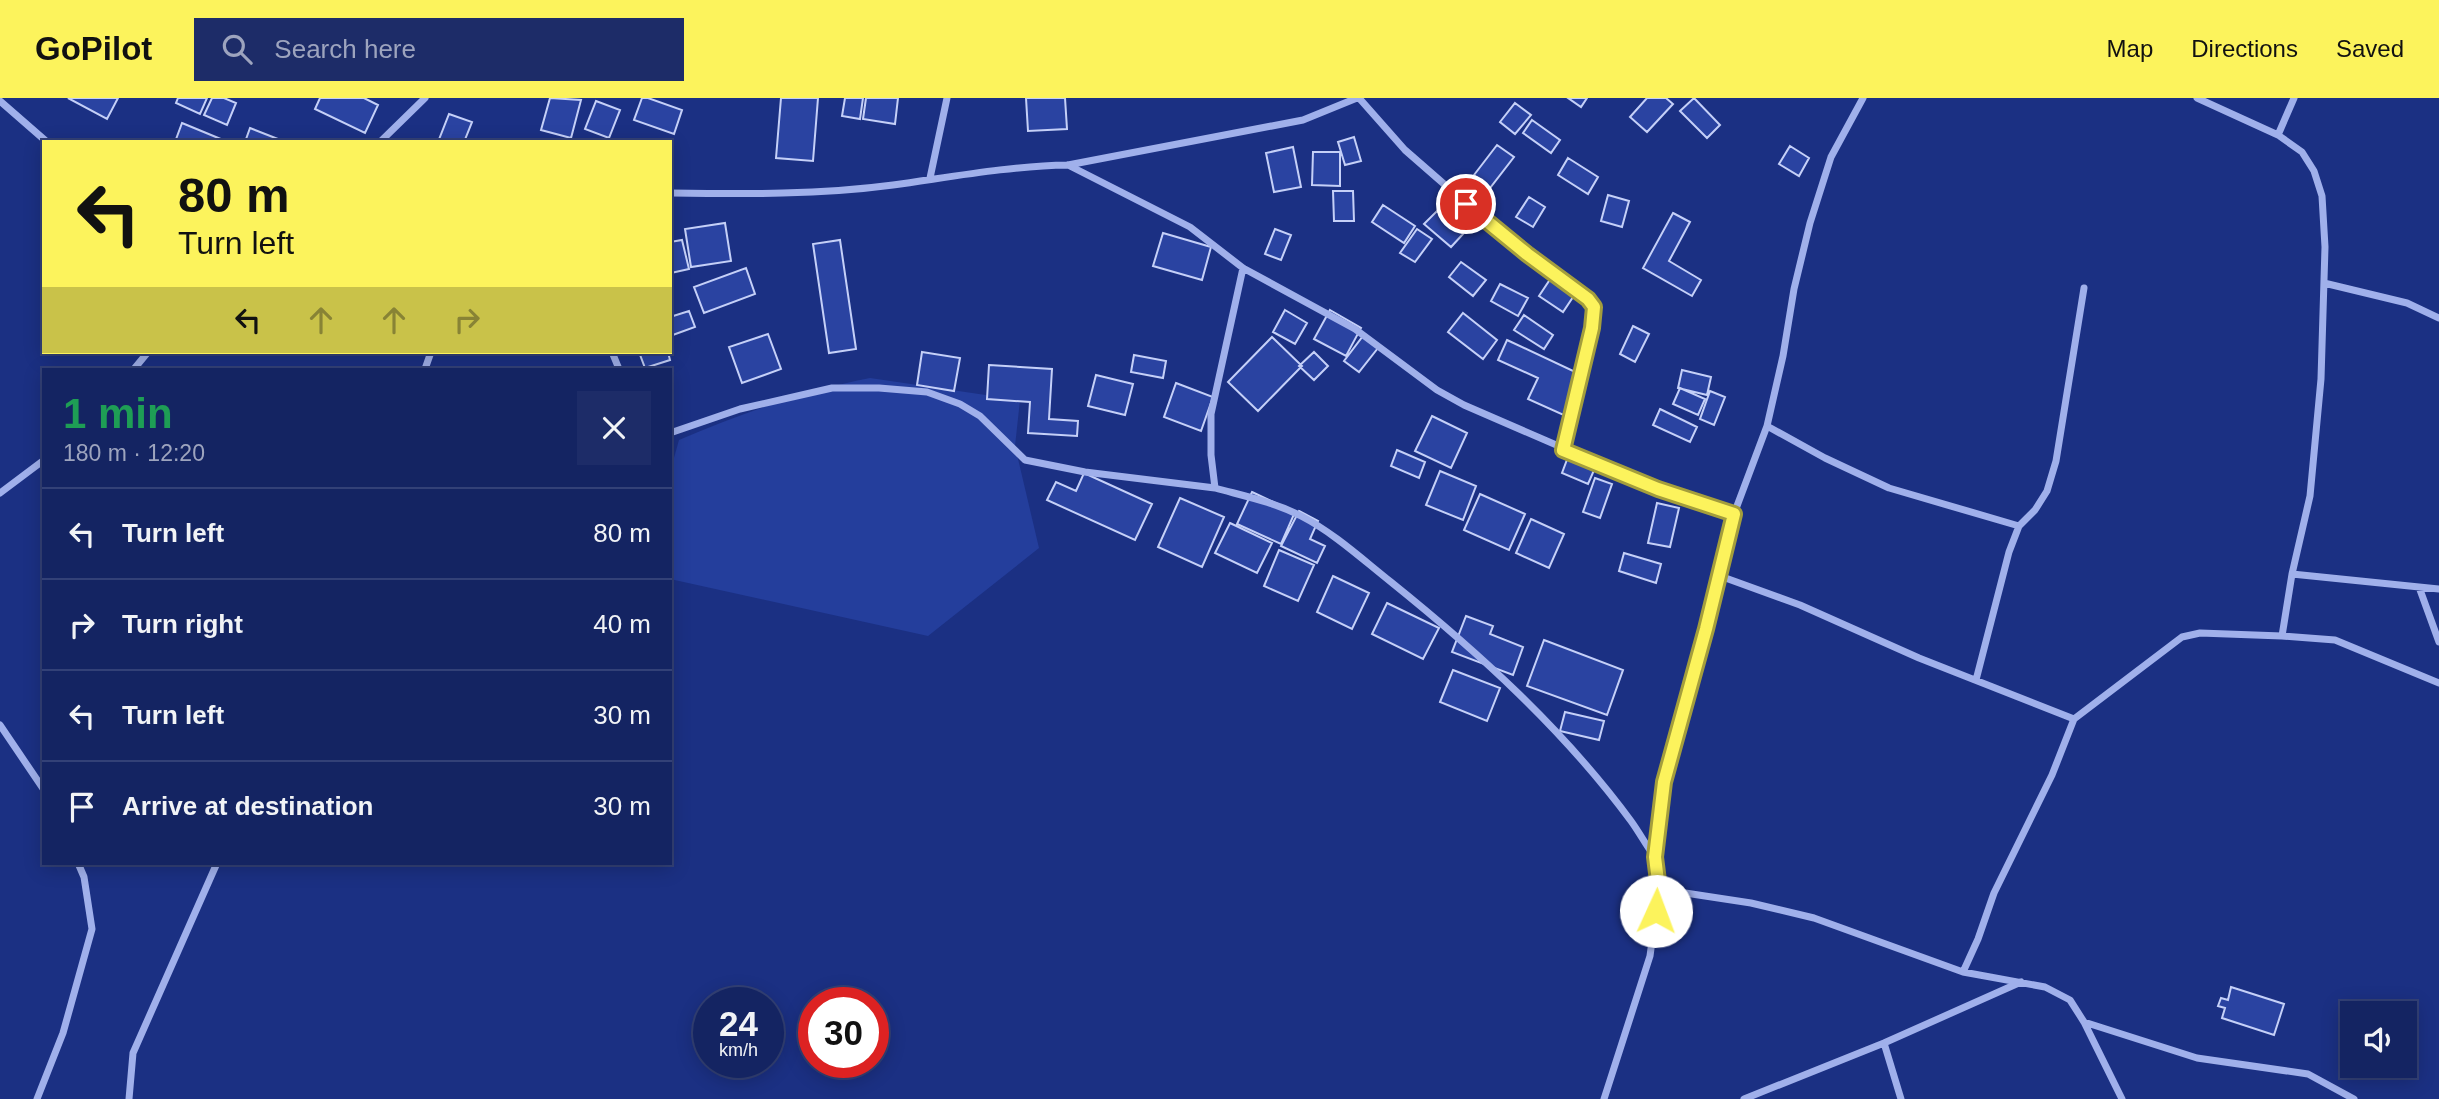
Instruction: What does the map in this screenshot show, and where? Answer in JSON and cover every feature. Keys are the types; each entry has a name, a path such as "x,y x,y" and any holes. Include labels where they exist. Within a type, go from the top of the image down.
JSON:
{"street":[{"path":"382,140 425,98"},
{"path":"930,178 947,98"},
{"path":"672,193 780,195 894,185 930,178 1042,165 1068,165 1303,120 1358,98 1405,150 1494,228 1588,299 1594,307 1592,328 1563,450"},
{"path":"1604,1099 1650,956 1659,889 1655,857 1664,782 1720,576 1734,514 1767,426 1810,223 1831,157 1863,98"},
{"path":"2197,98 2278,135 2302,152 2314,171 2322,196 2325,247 2321,379 2310,496 2292,574 2282,636"},
{"path":"2278,135 2294,98"},
{"path":"0,101 45,140"},
{"path":"1068,165 1190,227 1242,268 1355,329 1437,390 1464,405 1658,489 1734,514"},
{"path":"1215,488 1211,455 1211,414 1242,268"},
{"path":"2323,283 2407,303 2439,318"},
{"path":"1976,680 2000,582 2019,526 2035,510 2047,491 2056,461 2084,288"},
{"path":"135,368 146,354"},
{"path":"672,432 740,410 832,388 879,387 927,392 960,404 980,415 1025,460 1085,472 1215,488 1271,503 1301,516 1332,536 1446,626 1523,699 1592,772 1632,822 1655,857"},
{"path":"1767,426 1825,458 1889,488 2019,526"},
{"path":"0,493 42,462"},
{"path":"2292,574 2439,589"},
{"path":"1720,576 1800,605 1919,658 2074,719"},
{"path":"2419,587 2439,642"},
{"path":"1963,972 1994,893 2052,775 2074,719 2182,637 2200,632 2335,640 2439,682"},
{"path":"0,724 42,787"},
{"path":"37,1099 63,1033 92,929 84,877 79,865"},
{"path":"129,1099 133,1053 216,865"},
{"path":"1659,889 1751,903 1814,918 1963,972 2045,987 2070,1000 2084,1022 2122,1099"},
{"path":"1744,1099 1884,1043 2021,982"},
{"path":"2084,1022 2197,1058 2308,1074 2354,1099"},
{"path":"1884,1043 1901,1099"},
{"path":"2334,1088 2334,1099"}],"shaded area":[{"path":"870,378 1020,400 1015,446 1039,548 928,636 672,579 672,465 679,440 773,404"}],"building":[{"path":"68,98 118,98 107,119"},
{"path":"178,98 207,98 200,114 176,103"},
{"path":"212,98 224,98 236,103 227,125 204,115"},
{"path":"320,98 364,98 378,105 365,133 315,109"},
{"path":"550,98 581,100 571,138 541,130"},
{"path":"642,98 682,110 674,134 634,120"},
{"path":"781,98 818,98 813,161 776,158"},
{"path":"845,98 863,98 860,119 842,116"},
{"path":"866,98 898,98 895,124 863,119"},
{"path":"1026,98 1065,98 1067,129 1028,131"},
{"path":"1568,98 1587,98 1581,107"},
{"path":"1647,98 1666,98 1673,104 1647,132 1630,117"},
{"path":"1694,98 1720,125 1707,138 1680,111"},
{"path":"596,101 620,110 609,138 585,129"},
{"path":"1515,103 1531,115 1515,134 1500,122"},
{"path":"449,114 472,122 465,140 439,140"},
{"path":"1532,120 1560,140 1551,153 1523,133"},
{"path":"182,123 223,140 176,140"},
{"path":"250,128 280,140 246,140"},
{"path":"1354,137 1361,161 1345,165 1338,142"},
{"path":"1497,145 1514,157 1490,188 1474,175"},
{"path":"1790,146 1809,158 1799,176 1779,164"},
{"path":"1293,147 1301,187 1274,192 1266,153"},
{"path":"1313,152 1340,152 1340,186 1312,185"},
{"path":"1568,158 1598,177 1588,194 1558,175"},
{"path":"1333,191 1353,191 1354,221 1334,221"},
{"path":"1608,195 1629,201 1622,227 1601,221"},
{"path":"1529,197 1545,207 1533,227 1516,217"},
{"path":"1383,205 1415,226 1404,243 1372,222"},
{"path":"1437,211 1463,234 1451,247 1424,224"},
{"path":"1673,213 1690,222 1669,261 1701,280 1692,296 1643,268"},
{"path":"725,223 731,261 691,267 685,229"},
{"path":"1275,229 1291,235 1281,260 1265,254"},
{"path":"1417,229 1432,239 1415,262 1400,253"},
{"path":"1163,233 1211,247 1202,280 1153,266"},
{"path":"682,240 689,269 672,273 672,242"},
{"path":"840,240 856,349 829,353 813,244"},
{"path":"1461,262 1486,280 1473,296 1449,277"},
{"path":"746,268 755,294 704,313 694,287"},
{"path":"1553,275 1577,291 1563,312 1539,296"},
{"path":"1500,284 1528,298 1518,316 1491,301"},
{"path":"1285,310 1307,323 1295,344 1273,332"},
{"path":"1330,310 1361,328 1346,356 1314,339"},
{"path":"689,311 695,327 672,335 672,316"},
{"path":"1463,313 1497,340 1483,359 1448,332"},
{"path":"1524,315 1553,335 1544,349 1514,330"},
{"path":"1633,326 1649,334 1635,362 1620,354"},
{"path":"768,334 781,369 742,383 729,347"},
{"path":"1363,336 1378,348 1359,372 1344,361"},
{"path":"1272,337 1302,366 1258,411 1228,382"},
{"path":"1507,340 1586,377 1568,417 1528,399 1538,378 1498,360"},
{"path":"922,352 960,358 954,391 917,385"},
{"path":"1314,352 1328,366 1314,380 1299,366"},
{"path":"640,354 668,354 670,360 645,368"},
{"path":"1134,355 1166,361 1163,378 1131,372"},
{"path":"989,365 1052,369 1049,419 1078,421 1077,436 1028,433 1030,402 987,399"},
{"path":"1682,370 1711,377 1707,395 1678,388"},
{"path":"1096,375 1133,384 1125,415 1088,406"},
{"path":"1176,383 1213,397 1201,431 1164,417"},
{"path":"1680,388 1705,399 1698,415 1673,404"},
{"path":"1710,391 1725,397 1714,425 1700,419"},
{"path":"1660,409 1697,427 1690,442 1653,425"},
{"path":"1432,416 1467,433 1451,468 1415,451"},
{"path":"1397,450 1425,462 1419,478 1391,466"},
{"path":"1568,457 1595,468 1588,484 1562,473"},
{"path":"1440,471 1476,486 1463,520 1426,505"},
{"path":"1084,473 1152,504 1135,540 1047,500 1056,482 1076,491"},
{"path":"1595,478 1612,484 1600,518 1583,512"},
{"path":"1252,492 1295,512 1281,544 1237,524"},
{"path":"1480,494 1525,514 1509,550 1464,530"},
{"path":"1180,498 1224,517 1202,567 1158,547"},
{"path":"1657,503 1679,508 1670,547 1648,543"},
{"path":"1299,511 1318,521 1310,539 1325,546 1317,563 1281,546"},
{"path":"1531,519 1564,534 1549,568 1516,553"},
{"path":"1230,523 1272,543 1257,573 1215,553"},
{"path":"1279,550 1314,565 1298,601 1264,586"},
{"path":"1624,553 1661,564 1656,583 1619,571"},
{"path":"1333,576 1369,593 1352,629 1317,612"},
{"path":"1387,603 1439,628 1423,659 1372,634"},
{"path":"1466,616 1493,626 1490,634 1523,647 1513,675 1452,652"},
{"path":"1544,640 1623,670 1607,715 1527,686"},
{"path":"1453,670 1500,688 1487,721 1440,702"},
{"path":"1565,712 1604,721 1599,740 1560,731"},
{"path":"2231,987 2284,1004 2274,1035 2222,1018 2225,1008 2218,1006 2221,998 2228,1000"}],"route":[{"path":"1466,204 1588,299 1594,307 1595,316 1563,450 1658,489 1734,514 1720,576 1664,782 1655,857 1659,889 1656,911"}]}
